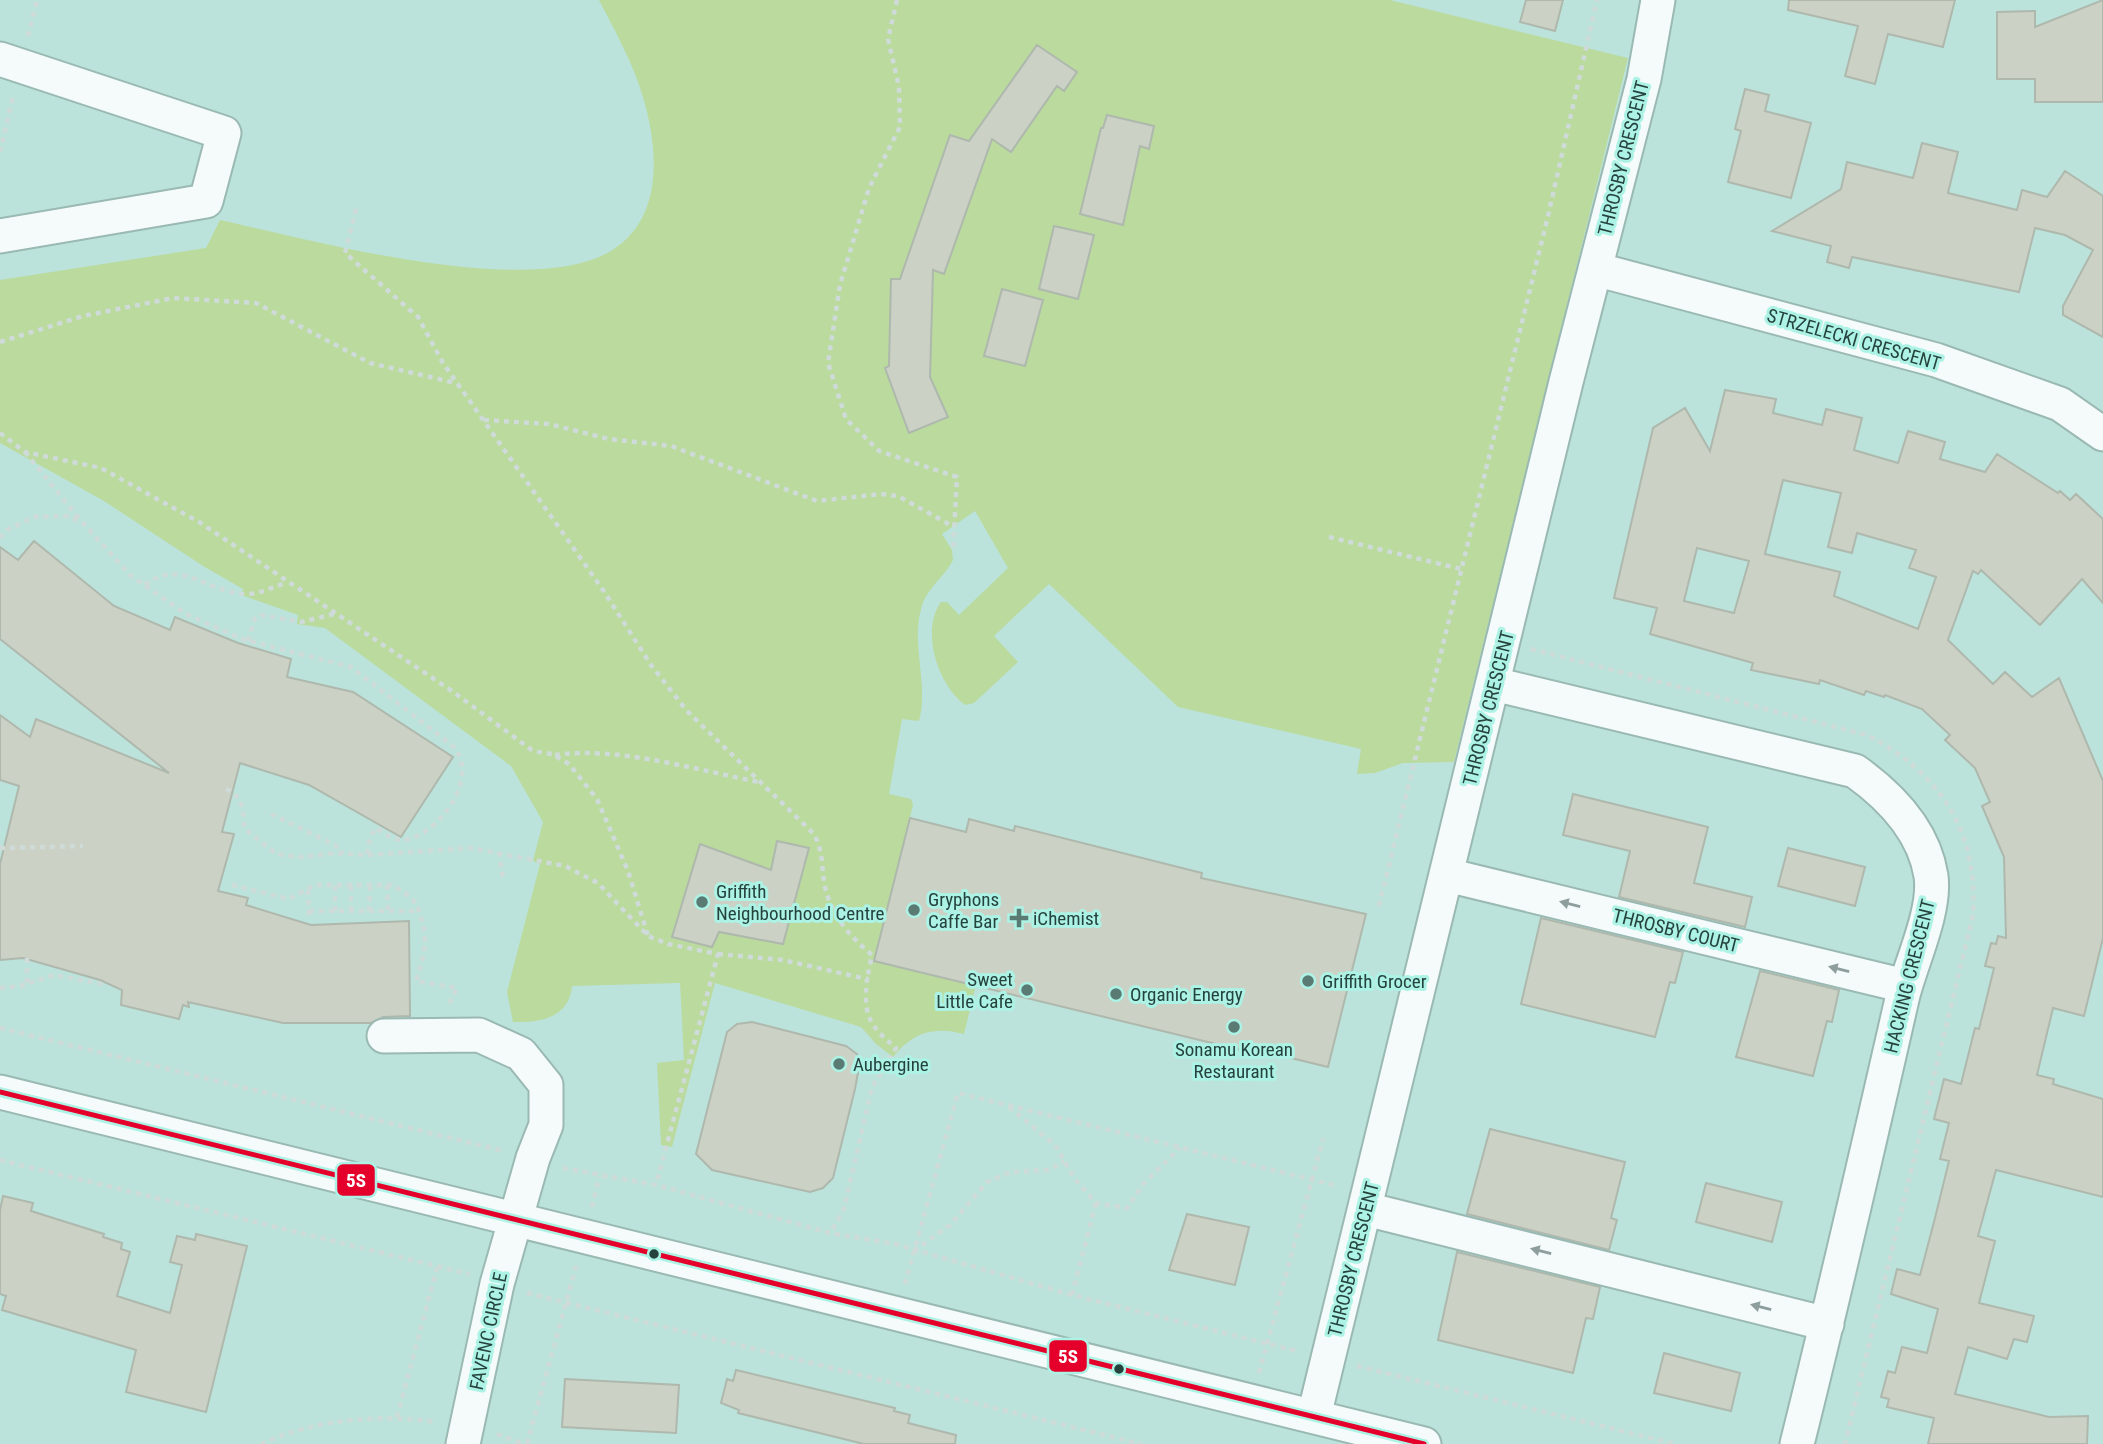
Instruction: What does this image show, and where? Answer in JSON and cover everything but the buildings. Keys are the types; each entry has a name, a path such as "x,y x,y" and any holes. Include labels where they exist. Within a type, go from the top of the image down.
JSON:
{"street":[{"name":"THROSBY CRESCENT","path":"1314,1416 1644,79 1658,0"},
{"path":"0,60 224,133 206,201 0,236"},
{"name":"STRZELECKI CRESCENT","path":"1595,269 1936,360 2060,404 2103,433"},
{"name":"HACKING CRESCENT","path":"1494,684 1841,766 1862,776 1883,793 1916,834 1929,869 1929,905 1905,986 1797,1444"},
{"name":"THROSBY COURT","path":"1447,875 1905,986"},
{"name":"FAVENC CIRCLE","path":"384,1036 480,1035 521,1054 545,1085 546,1125 533,1158 498,1284 466,1435"},
{"path":"0,1092 584,1234 1424,1444"},
{"path":"1367,1202 1827,1324"}],"path":[{"path":"897,0 888,39 899,88 900,127 869,188 840,285 828,363 846,419 879,451 957,477 953,550"},
{"path":"1379,906 1551,203 1597,0"},
{"path":"356,209 345,253 418,317 457,384 603,590 651,665 709,735 818,841 831,904 848,935 872,955 865,1006 869,1020 896,1048 872,1087 844,1209 830,1233"},
{"path":"0,342 83,316 173,298 256,303 370,363 457,384"},
{"path":"483,420 549,424 609,439 671,446 817,501 881,494 898,496 954,527"},
{"path":"0,433 24,452 82,522 131,576 145,586 186,614 248,641 351,667 463,757 464,776 459,793 437,820 417,836 404,840 395,839 376,828 370,838 367,855"},
{"path":"24,452 101,468 198,522 452,691 533,751 555,755 580,752 619,756 760,782"},
{"path":"0,538 7,530 34,517 68,516 82,522"},
{"path":"1329,537 1461,569"},
{"path":"145,586 157,576 174,572 243,594 288,583"},
{"path":"248,641 255,618 262,615 300,622 335,614"},
{"path":"555,755 569,764 597,799 628,871 648,936"},
{"path":"226,789 234,792 242,801 244,828 276,855 367,855 452,848 499,852 565,866 581,873 606,891 648,936 718,954 783,960 867,979"},
{"path":"271,814 335,845 343,853"},
{"path":"0,848 83,846"},
{"path":"499,852 503,878"},
{"path":"232,885 289,899 315,886 387,885 403,891 420,911 425,932 416,981 443,986"},
{"path":"335,885 335,911"},
{"path":"351,885 351,911"},
{"path":"369,911 370,885"},
{"path":"387,885 388,911"},
{"path":"308,890 309,920"},
{"path":"309,911 420,911"},
{"path":"656,1185 718,954"},
{"path":"27,955 27,984"},
{"path":"0,988 27,984 54,975 107,985"},
{"path":"0,1028 533,1158 600,1177 656,1185 830,1233 895,1244 1072,1295 1675,1444"},
{"path":"897,1312 958,1093 1311,1179 1367,1202"},
{"path":"1006,1104 1041,1130 1074,1179 1097,1203 1127,1208 1144,1183 1180,1147 1204,1153"},
{"path":"1251,1400 1323,1139"},
{"path":"0,1160 438,1264 565,1303 1142,1444"},
{"path":"913,1251 950,1225 987,1182 1011,1172 1049,1170 1064,1161"},
{"path":"261,1444 290,1430 379,1416 397,1417 466,1435 525,1444 600,1177"},
{"path":"1072,1295 1097,1203"},
{"path":"397,1417 438,1264"}],"green space":[{"path":"599,0 1390,0 1628,58 1454,762 1403,763 1375,773 1357,774 1361,749 1178,707 1049,584 994,636 1018,662 974,703 965,705 955,696 940,671 932,642 932,628 941,602 947,602 959,615 1008,568 975,511 942,534 952,550 953,560 927,595 921,609 918,637 922,707 919,721 902,719 889,794 911,799 913,805 875,960 976,985 964,1034 943,1031 925,1033 908,1042 893,1057 876,1044 861,1027 715,983 672,1147 661,1145 657,1063 684,1060 680,983 572,986 570,997 559,1012 543,1019 513,1022 507,992 540,864 533,861 543,822 511,766 325,628 297,624 298,615 241,595 243,589 104,501 0,443 0,280 206,248 220,220 362,252 475,268 528,270 574,265 611,251 628,237 641,220 649,201 654,159 648,117 639,84"}],"transit line":[{"name":"5S","path":"0,1092 1424,1444"}],"place":[{"name":"Griffith Neighbourhood Centre","path":"702,902"},
{"name":"Gryphons Caffe Bar","path":"914,910"},
{"name":"iChemist","path":"1019,918"},
{"name":"Griffith Grocer","path":"1308,981"},
{"name":"Sweet Little Cafe","path":"1027,990"},
{"name":"Organic Energy","path":"1116,994"},
{"name":"Sonamu Korean Restaurant","path":"1234,1027"},
{"name":"Aubergine","path":"839,1064"}]}
